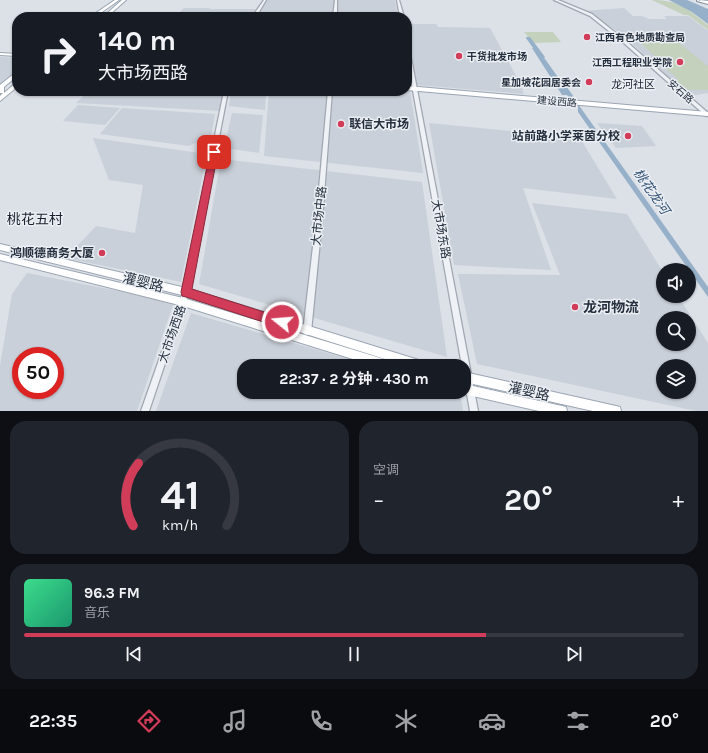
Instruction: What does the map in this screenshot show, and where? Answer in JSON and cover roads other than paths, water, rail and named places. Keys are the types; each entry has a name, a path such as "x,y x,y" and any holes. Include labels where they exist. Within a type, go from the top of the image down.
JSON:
{"highway":[{"path":"701,0 708,3"}],"main road":[{"path":"98,12 115,0"},
{"path":"103,12 120,0"},
{"path":"111,12 124,0"},
{"path":"0,53 12,54"},
{"path":"1,93 12,80"},
{"path":"1,93 12,83"},
{"path":"1,93 12,86"},
{"path":"1,93 12,86"},
{"name":"建设西路","path":"414,88 707,113"},
{"name":"灌婴路","path":"0,247 186,292 400,359"},
{"name":"灌婴路","path":"0,257 183,302 367,359"},
{"name":"灌婴路","path":"471,378 616,411"},
{"name":"灌婴路","path":"471,391 562,411"}],"street":[{"path":"257,12 265,0"},
{"path":"335,12 336,0"},
{"path":"398,0 401,12"},
{"name":"安石路","path":"555,0 590,15 626,43 707,113"},
{"name":"大市场东路","path":"412,76 463,359"},
{"name":"大市场西路","path":"145,411 186,292 225,96"},
{"name":"大市场中路","path":"306,340 320,216 330,96"},
{"name":"大市场东路","path":"470,399 474,411"}],"water":[{"path":"669,0 687,0 708,9 708,24 692,12"},
{"path":"532,48 537,48 568,91 568,95 562,95"},
{"path":"578,104 691,263 684,263 578,112"},
{"path":"696,270 708,287 708,297 696,280"}],"waterway":[{"name":"桃花龙河","path":"528,38 542,57"},
{"name":"桃花龙河","path":"562,84 574,101"}],"place":[{"name":"江西有色地质勘查局","path":"587,37"},
{"name":"干货批发市场","path":"459,56"},
{"name":"江西工程职业学院","path":"680,62"},
{"name":"星加坡花园居委会","path":"589,82"},
{"name":"联信大市场","path":"341,124"},
{"name":"站前路小学莱茵分校","path":"628,136"},
{"name":"鸿顺德商务大厦","path":"102,253"},
{"name":"龙河物流","path":"575,307"}],"district":[{"name":"龙河社区","path":"633,84"},
{"name":"桃花五村","path":"35,219"}]}
